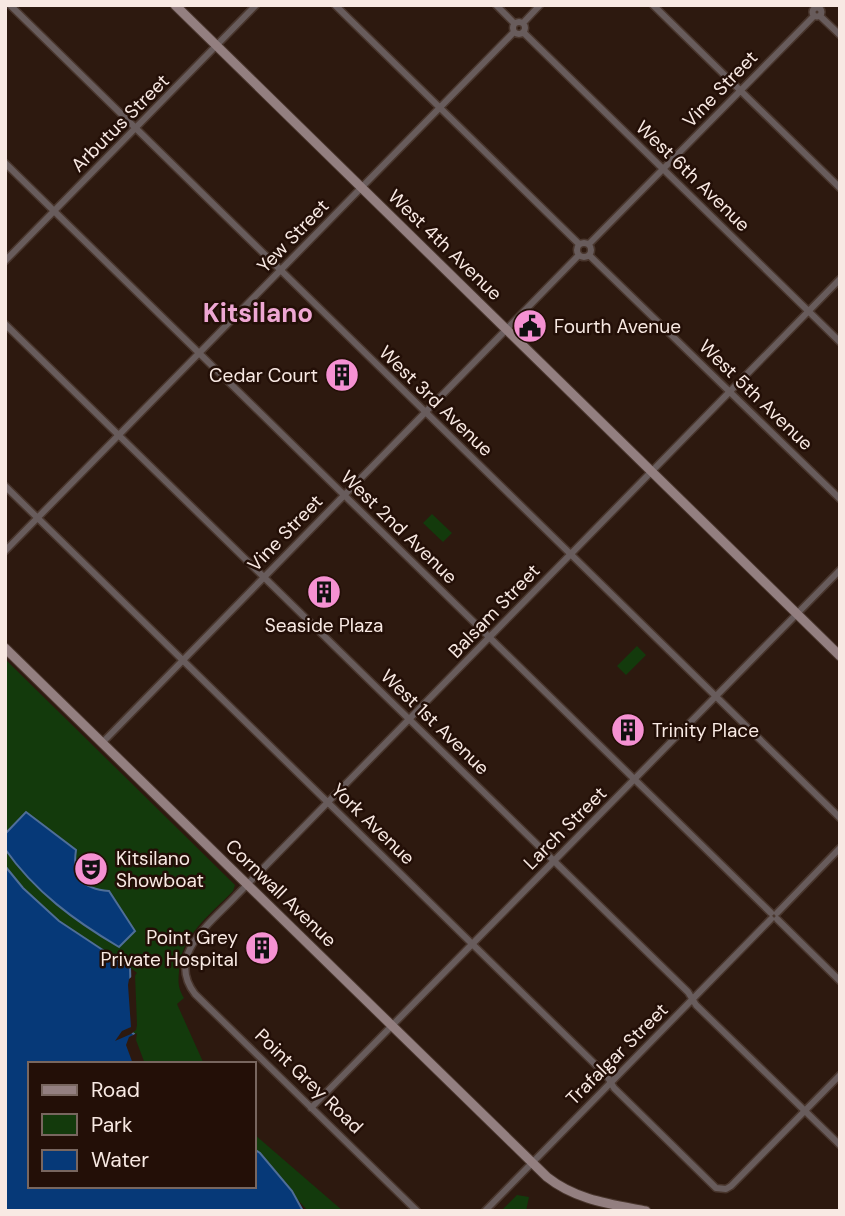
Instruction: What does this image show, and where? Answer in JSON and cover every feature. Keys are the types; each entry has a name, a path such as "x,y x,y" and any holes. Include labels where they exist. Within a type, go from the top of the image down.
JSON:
{"main road":[{"name":"West 4th Avenue","path":"175,5 840,656"},
{"name":"Cornwall Avenue","path":"5,648 532,1163"},
{"path":"532,1163 552,1181 572,1193 590,1200 646,1211"}],"street":[{"name":"West 3rd Avenue","path":"10,5 840,818"},
{"name":"Arbutus Street","path":"5,261 256,5"},
{"path":"335,5 579,244"},
{"path":"496,5 514,23 514,32 523,32 523,23"},
{"path":"523,23 540,5"},
{"path":"653,5 840,188"},
{"path":"817,10 840,35"},
{"name":"Vine Street","path":"589,244 817,10"},
{"path":"514,23 523,23"},
{"name":"Yew Street","path":"5,551 514,32"},
{"name":"West 6th Avenue","path":"523,32 840,342"},
{"name":"West 2nd Avenue","path":"5,163 840,981"},
{"path":"579,244 589,244 592,248 589,255 579,255 579,244"},
{"name":"Vine Street","path":"102,743 579,255"},
{"name":"West 5th Avenue","path":"589,255 840,499"},
{"name":"Balsam Street","path":"185,971 185,957 191,944 840,279"},
{"name":"West 1st Avenue","path":"5,324 688,992 840,1145"},
{"name":"York Avenue","path":"5,486 474,944 716,1188 726,1189 731,1186 804,1111"},
{"name":"Larch Street","path":"312,1108 840,570"},
{"name":"Trafalgar Street","path":"485,1211 840,848"},
{"name":"Point Grey Road","path":"185,971 195,994 417,1211"},
{"path":"804,1111 840,1075"}],"green space":[{"path":"432,514 452,533 443,542 423,523"},
{"path":"637,646 646,655 626,675 617,666"},
{"path":"5,659 235,885 233,891 190,937 181,958 179,982 184,998 177,1004 203,1062 136,1062 125,1035 130,981 137,973 53,915 32,897 5,866"},
{"path":"256,1136 343,1211 308,1211 256,1153"},
{"path":"517,1195 529,1197 526,1211 501,1211"}],"water":[{"path":"26,812 76,850 76,868 81,880 92,888 109,891 135,931 119,947 87,927 43,892 5,849 5,834"},
{"path":"5,866 23,888 59,921 130,968 131,998 135,1011 132,1041 141,1062 28,1062 28,1188 256,1188 256,1150 292,1191 303,1211 5,1211"}],"pier":[{"path":"135,974 136,1030 115,1041 122,1031 131,1027 128,985 129,979"},
{"path":"137,1033 136,1040 144,1062 132,1062 126,1045 129,1037"}],"place":[{"name":"Fourth Avenue","path":"530,326"},
{"name":"Cedar Court","path":"342,375"},
{"name":"Seaside Plaza","path":"324,592"},
{"name":"Trinity Place","path":"628,730"},
{"name":"Kitsilano Showboat","path":"91,869"},
{"name":"Point Grey Private Hospital","path":"262,948"}],"district":[{"name":"Kitsilano","path":"258,313"}]}
